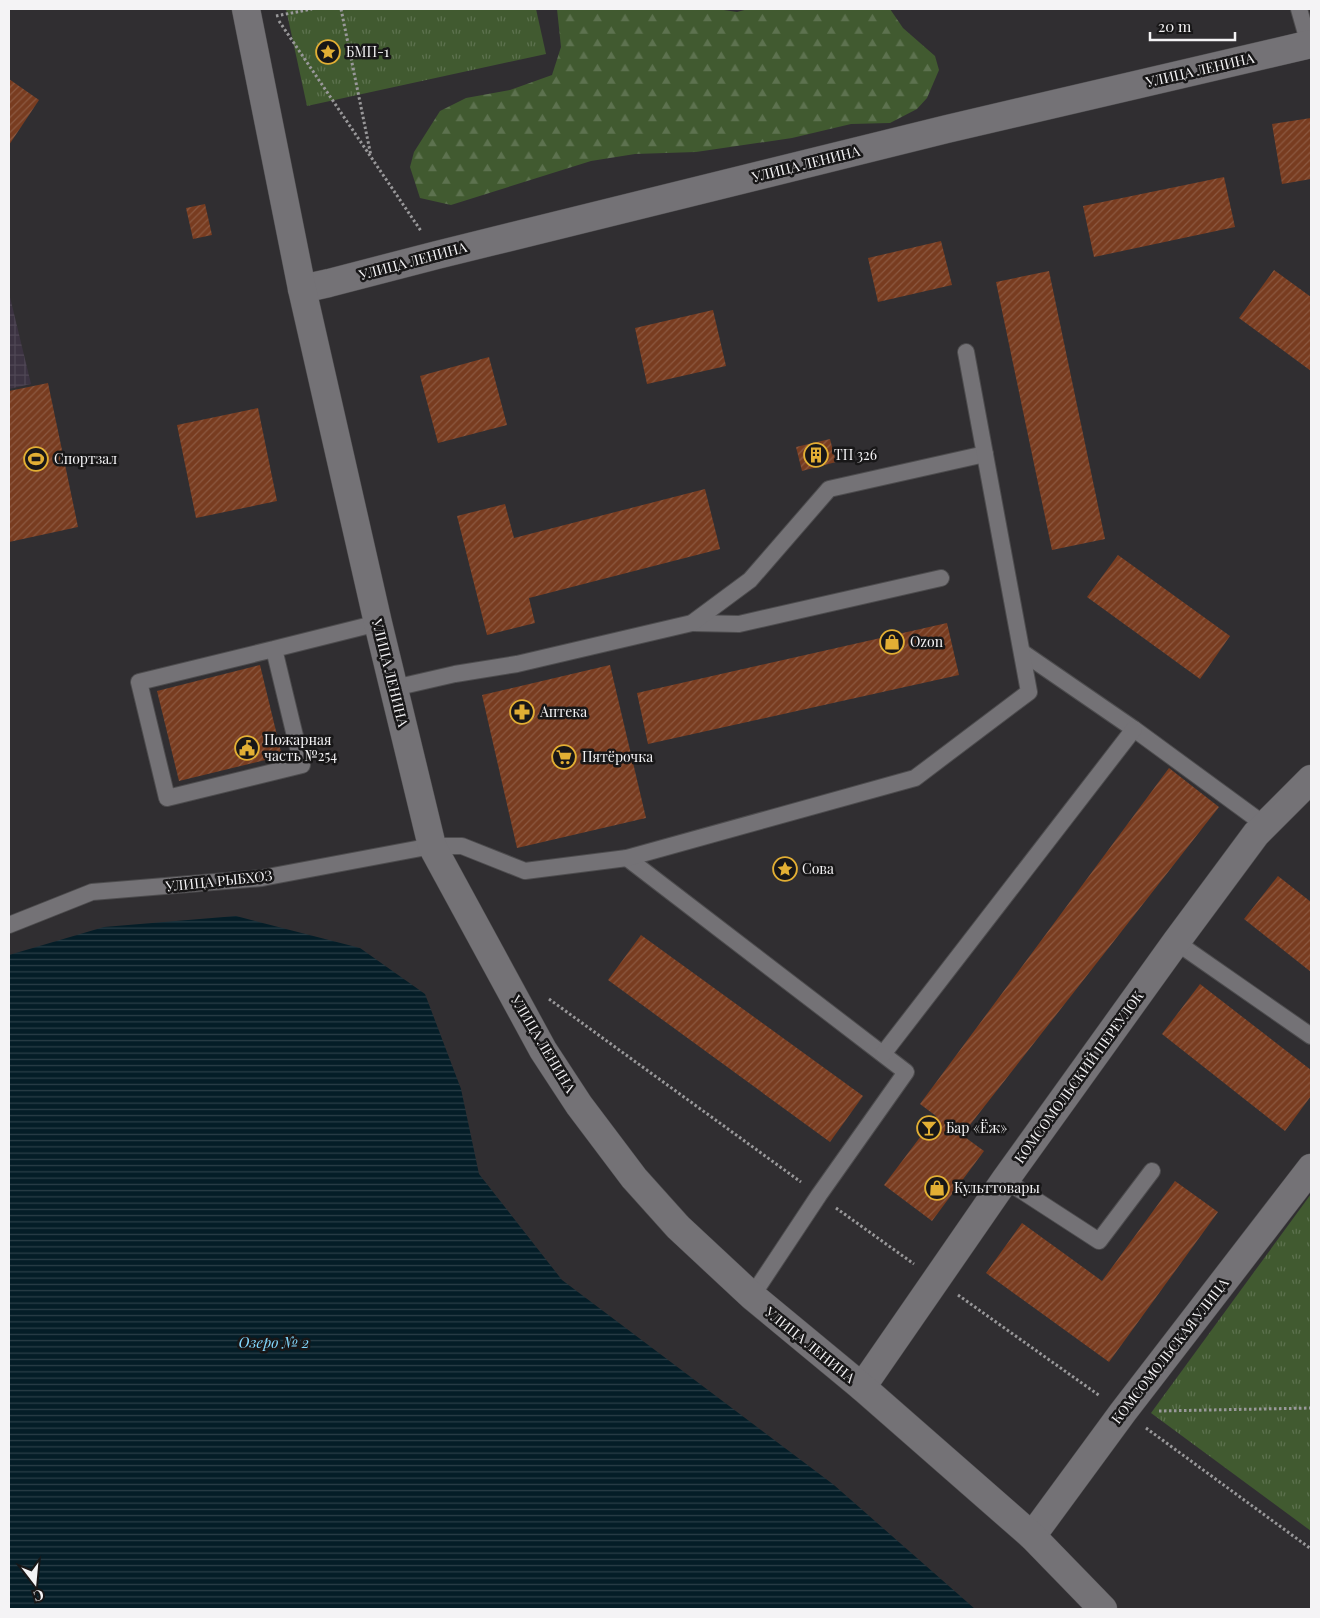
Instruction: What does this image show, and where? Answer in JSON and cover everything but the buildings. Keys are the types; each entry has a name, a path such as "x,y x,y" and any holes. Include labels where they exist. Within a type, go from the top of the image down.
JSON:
{"street":[{"name":"УЛИЦА ЛЕНИНА","path":"246,9 302,289 378,624 432,846 543,1050 579,1105 634,1178 672,1220 752,1296 862,1388 1032,1536 1103,1609"},
{"name":"УЛИЦА ЛЕНИНА","path":"302,289 947,129 1310,44"},
{"name":"КОМСОМОЛЬСКИЙ ПЕРЕУЛОК","path":"862,1388 1005,1180 1176,942 1256,834 1311,779"},
{"name":"КОМСОМОЛЬСКАЯ УЛИЦА","path":"1032,1536 1123,1412 1311,1168"}],"lane":[{"path":"1300,9 1310,44"},
{"path":"966,352 1022,652 1134,729 1265,825"},
{"path":"692,623 750,580 829,489 985,454"},
{"path":"394,688 455,674 518,664 692,623 739,624 941,578"},
{"path":"274,649 302,765 167,798 139,682 274,649 378,624"},
{"name":"УЛИЦА РЫБХОЗ","path":"9,925 92,892 262,878 432,846 462,846 525,871 627,858 915,778 1029,692 1022,652"},
{"path":"882,1054 1134,729"},
{"path":"627,858 906,1072 819,1195 752,1296"},
{"path":"1176,942 1311,1036"},
{"path":"1005,1180 1099,1241 1152,1171"}],"path":[{"path":"312,9 275,16 437,255"},
{"path":"341,9 372,159"},
{"path":"1123,1412 1311,1408"}],"shaded area":[{"path":"9,293 31,384 9,389"}],"green space":[{"path":"286,9 536,9 546,54 307,106"},
{"path":"557,9 717,9 737,12 748,9 890,9 903,28 935,56 939,70 927,98 917,109 890,123 851,124 792,138 696,152 635,154 591,161 451,205 420,198 410,167 414,152 440,111 466,98 510,90 552,75 561,47"},
{"path":"1311,1194 1311,1531 1151,1413"}],"water":[{"name":"Озеро № 2","path":"236,916 360,948 425,994 461,1089 479,1174 562,1280 834,1485 975,1609 9,1609 9,955 104,927"}],"place":[{"name":"БМП-1","path":"328,52"},
{"name":"ТП 326","path":"816,455"},
{"name":"Спортзал","path":"36,459"},
{"name":"Ozon","path":"892,642"},
{"name":"Аптека","path":"522,712"},
{"name":"Пожарная часть №254","path":"247,748"},
{"name":"Пятёрочка","path":"564,757"},
{"name":"Сова","path":"785,869"},
{"name":"Бар «Ёж»","path":"929,1128"},
{"name":"Культтовары","path":"937,1188"}]}
